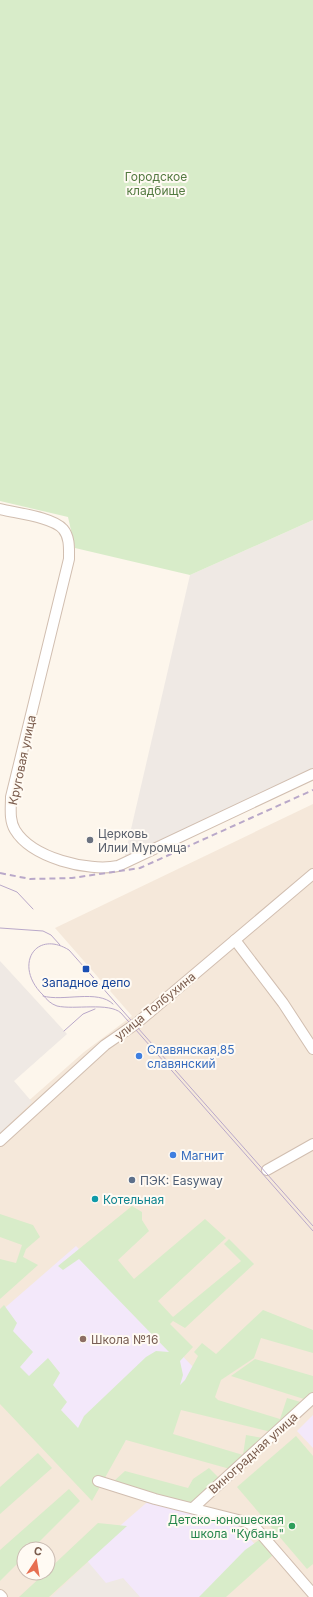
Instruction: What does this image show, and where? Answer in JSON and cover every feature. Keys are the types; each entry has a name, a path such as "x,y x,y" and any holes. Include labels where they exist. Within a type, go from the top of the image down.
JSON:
{"street":[{"name":"Круговая улица","path":"0,509 54,523 63,529 70,543 69,559 11,797 10,815 15,830 26,843 47,856 91,867 110,868 118,866 313,774"},
{"name":"улица Толбухина","path":"0,1141 105,1045 137,1023 313,874"},
{"path":"234,940 283,1003 313,1049"},
{"path":"267,1170 313,1144"},
{"name":"Виноградная улица","path":"193,1508 313,1398"},
{"path":"98,1481 155,1499 246,1522 256,1527 313,1594"}],"shaded area":[{"path":"313,520 313,778 122,868 190,575"},
{"path":"313,804 313,1597 0,1597 0,1126 84,1052 132,1016 55,928"},
{"path":"0,961 67,1034 14,1081 32,1102 0,1133"},
{"name":"Школа №16","path":"76,1246 197,1371 99,1467 0,1366 0,1312"},
{"path":"313,1415 313,1448 297,1431"},
{"path":"152,1498 236,1522 262,1553 212,1597 140,1597 123,1578 106,1583 84,1557"},
{"path":"88,1562 123,1578 140,1597 51,1597"}],"green space":[{"name":"Городское кладбище","path":"0,0 313,0 313,520 190,575 75,548 68,517 0,501"},
{"path":"132,1206 142,1212 142,1220 149,1231 118,1260 134,1279 205,1219 226,1238 158,1301 173,1317 241,1261 224,1244 229,1239 254,1264 185,1328 173,1321 170,1324 193,1347 180,1361 183,1375 180,1385 185,1380 198,1356 194,1352 202,1343 216,1354 263,1310 313,1330 313,1353 261,1338 254,1358 221,1380 215,1397 218,1400 280,1419 287,1398 304,1403 271,1432 181,1410 173,1434 243,1455 246,1435 263,1438 230,1469 126,1440 92,1501 0,1404 0,1309 4,1305 17,1323 13,1331 33,1352 20,1367 29,1376 48,1358 60,1373 53,1385 67,1402 61,1410 78,1428 84,1416 146,1357 156,1351 169,1352 79,1259 63,1270 58,1266"},
{"path":"0,1214 33,1225 40,1237 26,1249 23,1257 38,1265 0,1299 0,1259 16,1263 22,1245 0,1237"},
{"path":"255,1359 313,1376 313,1394 307,1400 231,1376"},
{"name":"Детско-юношеская школа \"Кубань\"","path":"296,1436 313,1456 313,1564 307,1569 237,1487"},
{"path":"38,1453 52,1468 0,1514 0,1487"},
{"path":"209,1468 219,1478 190,1507 113,1482 125,1471 188,1488 193,1479"},
{"path":"69,1489 80,1501 40,1541 16,1541 16,1565 0,1581 0,1550"},
{"path":"98,1523 127,1526 49,1597 19,1597 36,1581 56,1581 56,1562"},
{"path":"259,1540 273,1555 226,1597 199,1597 245,1550"}],"tram line":[{"path":"0,885 17,892 33,909"},
{"path":"0,928 43,931 51,935 60,945"},
{"path":"313,1226 69,950 57,945 46,944 38,947 32,954 29,962 30,973 34,984 46,999 57,1006 100,1007 116,1010 121,1013 313,1231"},
{"path":"43,996 60,998 90,996 99,997 113,1004"},
{"path":"64,1031 83,1014 95,1009"}],"railway":[{"path":"0,873 30,879 72,878 140,868 313,790"}],"place":[{"name":"Церковь Илии Муромца","path":"90,840"},
{"name":"Западное депо","path":"86,969"},
{"name":"Славянская,85 славянский","path":"139,1056"},
{"name":"Магнит","path":"173,1155"},
{"name":"ПЭК: Easyway","path":"132,1180"},
{"name":"Котельная","path":"95,1199"},
{"name":"Школа №16","path":"83,1339"},
{"name":"Детско-юношеская школа \"Кубань\"","path":"292,1526"}]}
